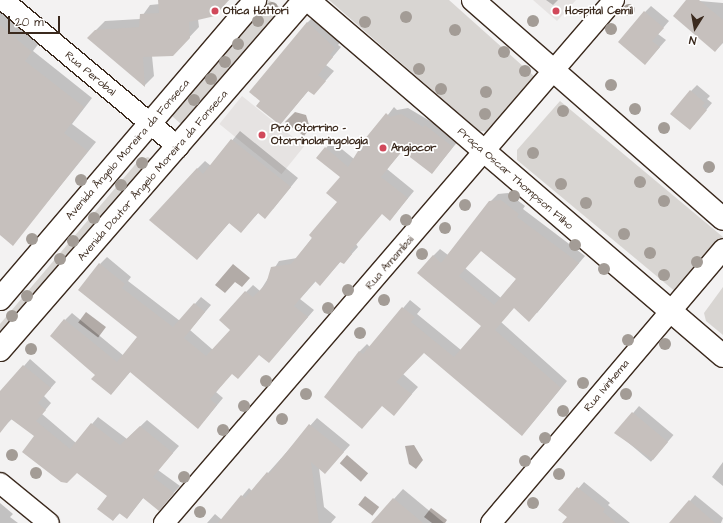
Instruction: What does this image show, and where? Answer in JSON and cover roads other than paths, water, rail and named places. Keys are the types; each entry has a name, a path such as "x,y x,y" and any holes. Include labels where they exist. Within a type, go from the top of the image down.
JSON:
{"street":[{"name":"Rua Perobal","path":"3,0 178,147"},
{"name":"Avenida Ângelo Moreira da Fonseca","path":"0,299 255,0"},
{"name":"Avenida Doutor Ângelo Moreira da Fonseca","path":"0,350 178,147 304,0"},
{"name":"Praça Oscar Thompson Filho","path":"308,0 723,356"},
{"path":"473,0 723,219"},
{"name":"Rua Amambaí","path":"164,523 486,154 553,71 614,0"},
{"name":"Rua Ivinhema","path":"491,523 723,249"},
{"path":"0,483 48,523"}],"place":[{"name":"Otica Hattori","path":"215,11"},
{"name":"Hospital Cemil","path":"556,11"},
{"name":"Pró Otorrino - Otorrinolaringologia","path":"262,135"},
{"name":"Angiocor","path":"383,148"}]}
